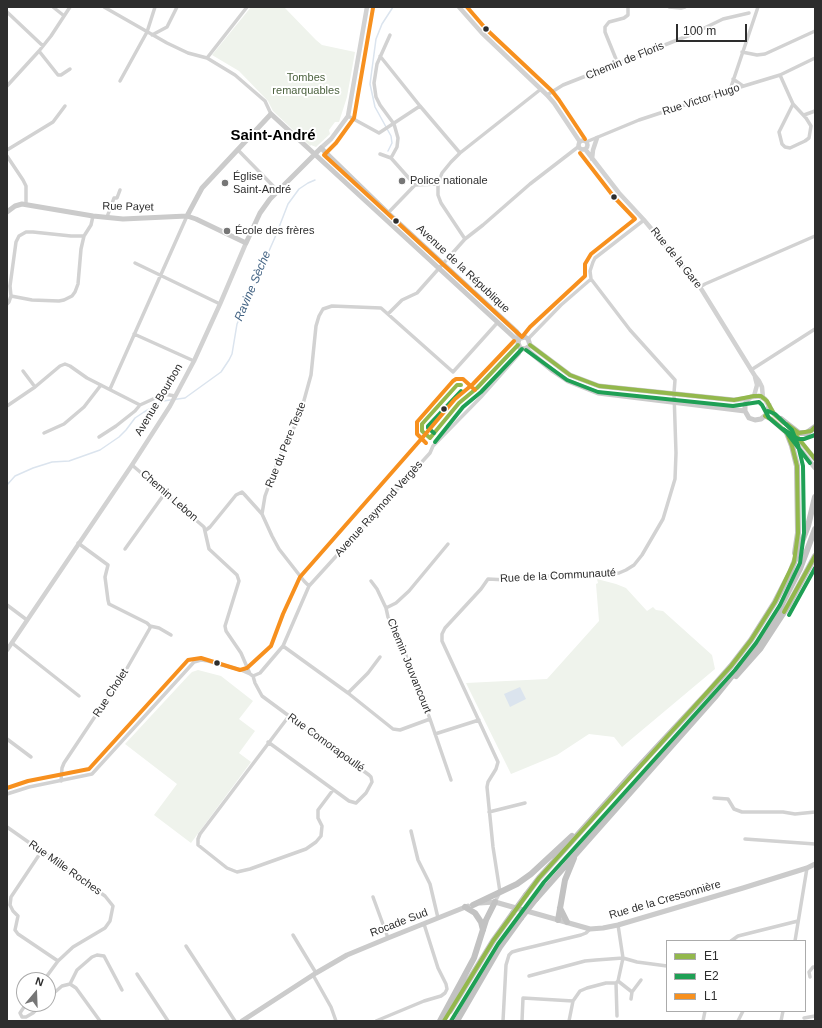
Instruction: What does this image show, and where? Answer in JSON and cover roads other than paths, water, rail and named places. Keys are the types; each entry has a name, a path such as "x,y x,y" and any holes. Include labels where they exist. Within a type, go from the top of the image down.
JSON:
{"highway":[{"path":"781,419 799,433 807,433 815,427"},
{"path":"787,433 792,446 796,466 798,533 794,562"},
{"path":"444,1021 493,941 539,878 731,666 750,640 775,602 794,562 808,526 815,497"},
{"path":"456,1021 500,947 536,899 715,696 757,644 781,606 800,569 815,529"},
{"path":"715,696 742,670 760,649 792,600 815,556"},
{"path":"473,905 517,884 531,874 605,805"},
{"path":"558,920 565,880 578,850"},
{"path":"440,1021 477,951 489,913 495,902"},
{"path":"465,907 475,913 481,922 483,931"},
{"path":"560,907 567,922"}],"main road":[{"path":"187,216 202,188 271,114"},
{"name":"Avenue de la République","path":"271,114 498,322 520,339"},
{"name":"Avenue de la République","path":"321,148 388,213 516,331 520,339"},
{"name":"Avenue Bourbon","path":"246,243 260,213 278,191 321,148"},
{"path":"7,212 19,204 26,204"},
{"name":"Rue Payet","path":"26,204 107,218 134,219 187,216 246,243"},
{"path":"526,347 528,339 525,337 520,339 518,345 526,347 570,375 587,382 617,388 734,400 759,396 763,398 774,414 781,419 802,442 815,459"},
{"path":"526,347 553,371 568,381 591,391 745,411"},
{"path":"752,397 744,405 747,416 755,420 766,416 769,405"},
{"path":"766,416 787,433 815,468"},
{"name":"Rue de la Cressonnière","path":"495,902 590,929 602,928 618,925 807,868 815,864"},
{"name":"Rocade Sud","path":"242,1021 347,955 465,907 490,901 495,902"}],"street":[{"path":"53,7 64,15"},
{"path":"7,86 43,46 70,7"},
{"path":"104,7 112,8 152,35 188,53 207,58 235,75 265,101 271,114"},
{"path":"120,81 147,32 155,7"},
{"path":"152,35 167,27 177,7"},
{"path":"207,58 246,7"},
{"path":"321,148 331,139 348,116 367,7"},
{"path":"459,7 482,33 547,95 580,142"},
{"path":"618,64 605,32 605,27 610,22 624,18 628,15 628,7"},
{"path":"669,7 685,7"},
{"path":"751,7 749,13 752,22"},
{"path":"730,90 758,7"},
{"path":"7,12 43,46"},
{"name":"Chemin de Floris","path":"547,95 563,85 618,64 723,20 749,13"},
{"path":"742,52 757,55 765,54 815,31"},
{"path":"390,35 375,71 374,90 380,105 394,125 398,143 391,158"},
{"path":"39,51 58,75 61,75 70,69"},
{"path":"380,56 460,153"},
{"name":"Rue Victor Hugo","path":"586,142 639,120 780,75 815,58"},
{"path":"780,75 793,104 813,128 809,138 805,142 790,148 785,147 782,144 779,132 793,104"},
{"path":"733,79 744,86"},
{"path":"465,239 441,203 437,191 442,173 460,153 541,89"},
{"path":"7,150 53,122 65,106"},
{"path":"348,116 379,133 394,125 420,106"},
{"path":"804,116 815,111"},
{"path":"592,159 597,138"},
{"path":"578,147 582,150 587,146 584,140 580,142"},
{"path":"388,314 402,300 417,293 465,239 530,184 578,147 580,142"},
{"name":"Rue de la Gare","path":"585,149 622,198 644,220 700,287 759,381 762,387 763,398"},
{"path":"238,150 278,191"},
{"path":"380,154 391,158 415,185"},
{"path":"7,156 26,186 26,204"},
{"path":"388,213 415,185 438,184"},
{"path":"107,218 114,198 117,198 120,190"},
{"path":"7,299 11,296 32,300 59,301 72,296 78,284 81,249 84,236 93,216"},
{"path":"110,388 187,216"},
{"path":"528,339 561,305 591,279 591,266 595,258 644,220"},
{"path":"7,304 11,296 10,286 16,242 19,236 26,232 33,232 84,236"},
{"path":"462,233 471,235"},
{"path":"700,287 815,236"},
{"name":"Avenue Bourbon","path":"7,650 132,465 171,404 194,361 246,243"},
{"path":"135,263 220,304"},
{"name":"Rue de la Communauté","path":"500,892 487,800 488,782 496,769 498,762 442,641 442,634 445,628 488,579 507,580 533,577 619,573 634,565 642,555 663,519 675,478 675,380 630,330 591,279"},
{"name":"Rue du Pere Teste","path":"262,514 266,496 282,450 296,424 303,404 311,375 316,326 321,311 326,307 332,306 381,308 453,372 498,322"},
{"path":"751,370 815,329"},
{"path":"134,334 194,361"},
{"name":"Avenue Raymond Vergès","path":"252,675 259,674 283,646 309,586 430,453 433,446 481,397 526,347"},
{"path":"7,406 60,366 65,364 87,378 140,404"},
{"path":"23,371 34,387"},
{"path":"752,397 757,385 755,376"},
{"path":"44,433 64,424 84,407 101,384"},
{"path":"99,437 135,411 140,404 164,394 175,397"},
{"name":"Chemin Lebon","path":"132,465 204,527 206,530 209,549 239,578 226,631 242,653 252,675"},
{"path":"125,550 165,493"},
{"path":"206,530 238,493 244,494 262,514 275,542 309,586"},
{"path":"257,508 266,496"},
{"path":"78,543 108,565 105,577 109,604 147,623 150,626 158,628 171,635"},
{"name":"Chemin Jouvancourt","path":"430,719 404,650 388,617 386,608 396,603 406,594 448,544"},
{"path":"371,581 377,589 386,608"},
{"path":"7,605 28,620"},
{"name":"Rue Cholet","path":"61,780 64,763 126,670 150,626"},
{"path":"12,642 79,696"},
{"path":"283,646 348,693 390,727 397,730 430,719 451,780"},
{"path":"348,693 368,673 380,657"},
{"path":"7,794 29,787 92,774 194,662 201,660 208,661 241,670 252,675"},
{"path":"241,670 246,662"},
{"name":"Rue Comorapoullé","path":"252,675 261,695 369,775 373,780 366,793 356,802 349,801 268,742"},
{"path":"289,716 200,834 198,845 227,868 237,872 250,869 306,849 316,842 321,836 322,826 318,818 318,810 333,790"},
{"path":"435,734 479,720"},
{"path":"7,738 31,757"},
{"path":"714,798 728,799 734,809 742,812 783,812 795,814 815,812"},
{"path":"489,812 525,803"},
{"name":"Rue Mille Roches","path":"7,827 105,896 113,906 110,921 105,928 73,947 58,961 50,972"},
{"path":"412,831 418,860 430,884 438,918"},
{"path":"745,839 815,844"},
{"path":"41,852 11,897 10,905 18,916 15,930 18,934 58,961"},
{"path":"796,940 807,868"},
{"path":"495,902 500,892"},
{"path":"373,897 388,938"},
{"path":"733,940 798,921"},
{"path":"376,1021 424,1001 441,996 447,989 438,968 424,924"},
{"path":"617,1016 617,982 623,958 618,925"},
{"path":"503,1021 506,966 509,955 512,952 519,950 581,935 590,929"},
{"path":"293,935 315,974 336,1021"},
{"path":"186,946 235,1021"},
{"path":"70,984 77,970 92,957 97,955 104,956 122,990"},
{"path":"529,976 584,961 623,958 637,962 666,966"},
{"path":"810,977 809,972 813,967 815,967"},
{"path":"137,974 168,1021"},
{"path":"631,999 632,992 641,980"},
{"path":"569,1021 573,1001 580,991 606,983 617,982 632,992"},
{"path":"56,991 62,986 70,984 76,988 100,1021"},
{"path":"522,1021 523,998 573,1001"},
{"path":"16,1021 34,1012"},
{"path":"738,1021 742,1012"},
{"path":"804,1018 815,1016"}],"waterway":[{"name":"Ravine Sèche","path":"388,151 392,143 391,136 375,107 370,84 376,39 382,24 393,7"},
{"name":"Ravine Sèche","path":"7,485 15,476 33,468 52,462 69,461 100,450 119,437 135,418 144,412 163,401 185,398 221,372 232,354 237,324 288,204 299,189 315,180"}],"place":[{"name":"Police nationale","path":"402,181"},
{"name":"Église Saint-André","path":"225,183"},
{"name":"École des frères","path":"227,231"}],"district":[{"name":"Saint-André","path":"273,136"}],"park label":[{"name":"Tombes remarquables","path":"306,84"}]}
